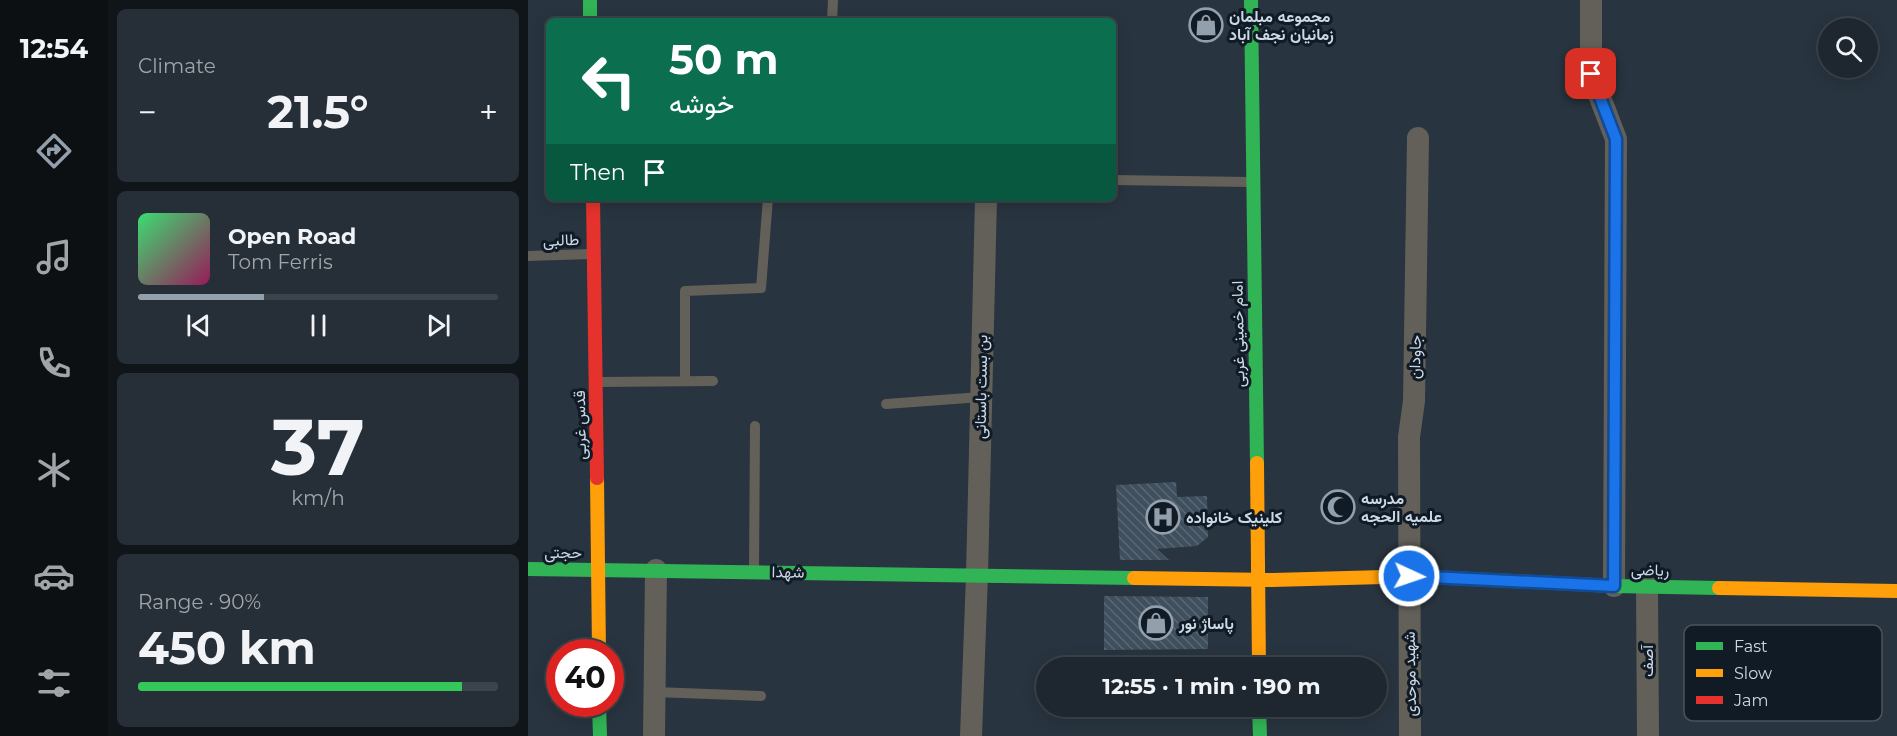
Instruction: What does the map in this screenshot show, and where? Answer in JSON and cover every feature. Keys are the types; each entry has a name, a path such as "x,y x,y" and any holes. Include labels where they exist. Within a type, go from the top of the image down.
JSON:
{"street":[{"path":"590,0 591,18"},
{"name":"امام خمینی غربی","path":"1251,0 1259,657"},
{"path":"1591,0 1591,74 1616,139 1614,586"},
{"name":"جاودان","path":"1409,576 1409,437 1414,401 1418,138"},
{"name":"قدس غربی","path":"593,201 599,639"},
{"name":"بن بست باستانی","path":"977,575 986,201"},
{"name":"شهدا","path":"598,568 1258,580"},
{"name":"حجتی","path":"528,569 598,568"},
{"path":"654,736 656,570"},
{"path":"971,736 977,575"},
{"name":"ریاضی","path":"1258,580 1409,576 1614,586 1897,591"},
{"name":"شهید موحدی","path":"1409,576 1410,736"},
{"name":"آصف","path":"1647,587 1648,736"},
{"path":"600,717 600,736"},
{"path":"1259,717 1260,736"}],"lane":[{"path":"832,18 833,0"},
{"path":"1116,180 1253,182"},
{"path":"685,381 685,291 761,288 768,201"},
{"name":"طالبی","path":"528,256 594,254"},
{"path":"596,382 713,381"},
{"path":"886,404 981,397"},
{"path":"754,571 755,426"},
{"path":"655,692 761,696"}],"building":[{"name":"کلینیک خانواده","path":"1176,482 1177,497 1207,496 1208,537 1197,546 1157,549 1169,560 1120,560 1116,485"},
{"name":"پاساژ نور","path":"1104,596 1208,597 1208,649 1104,650"}],"traffic: fast":[{"path":"590,0 590,18"},
{"path":"1251,0 1257,463"},
{"path":"528,569 1134,578"},
{"path":"1384,577 1409,576 1614,586 1719,588"},
{"path":"599,717 600,736"},
{"path":"1259,717 1260,736"}],"traffic: slow":[{"path":"1257,463 1259,657"},
{"path":"597,478 599,639"},
{"path":"1134,578 1272,580 1384,577"},
{"path":"1719,588 1897,591"}],"traffic: jam":[{"path":"593,201 597,478"}],"place":[{"name":"مجموعه مبلمان زمانیان نجف آباد","path":"1206,25"},
{"name":"مدرسه علمیه الحجه","path":"1338,507"},
{"name":"کلینیک خانواده","path":"1163,517"},
{"name":"پاساژ نور","path":"1156,623"}],"route":[{"path":"1409,576 1614,586 1616,139 1591,74"}]}
